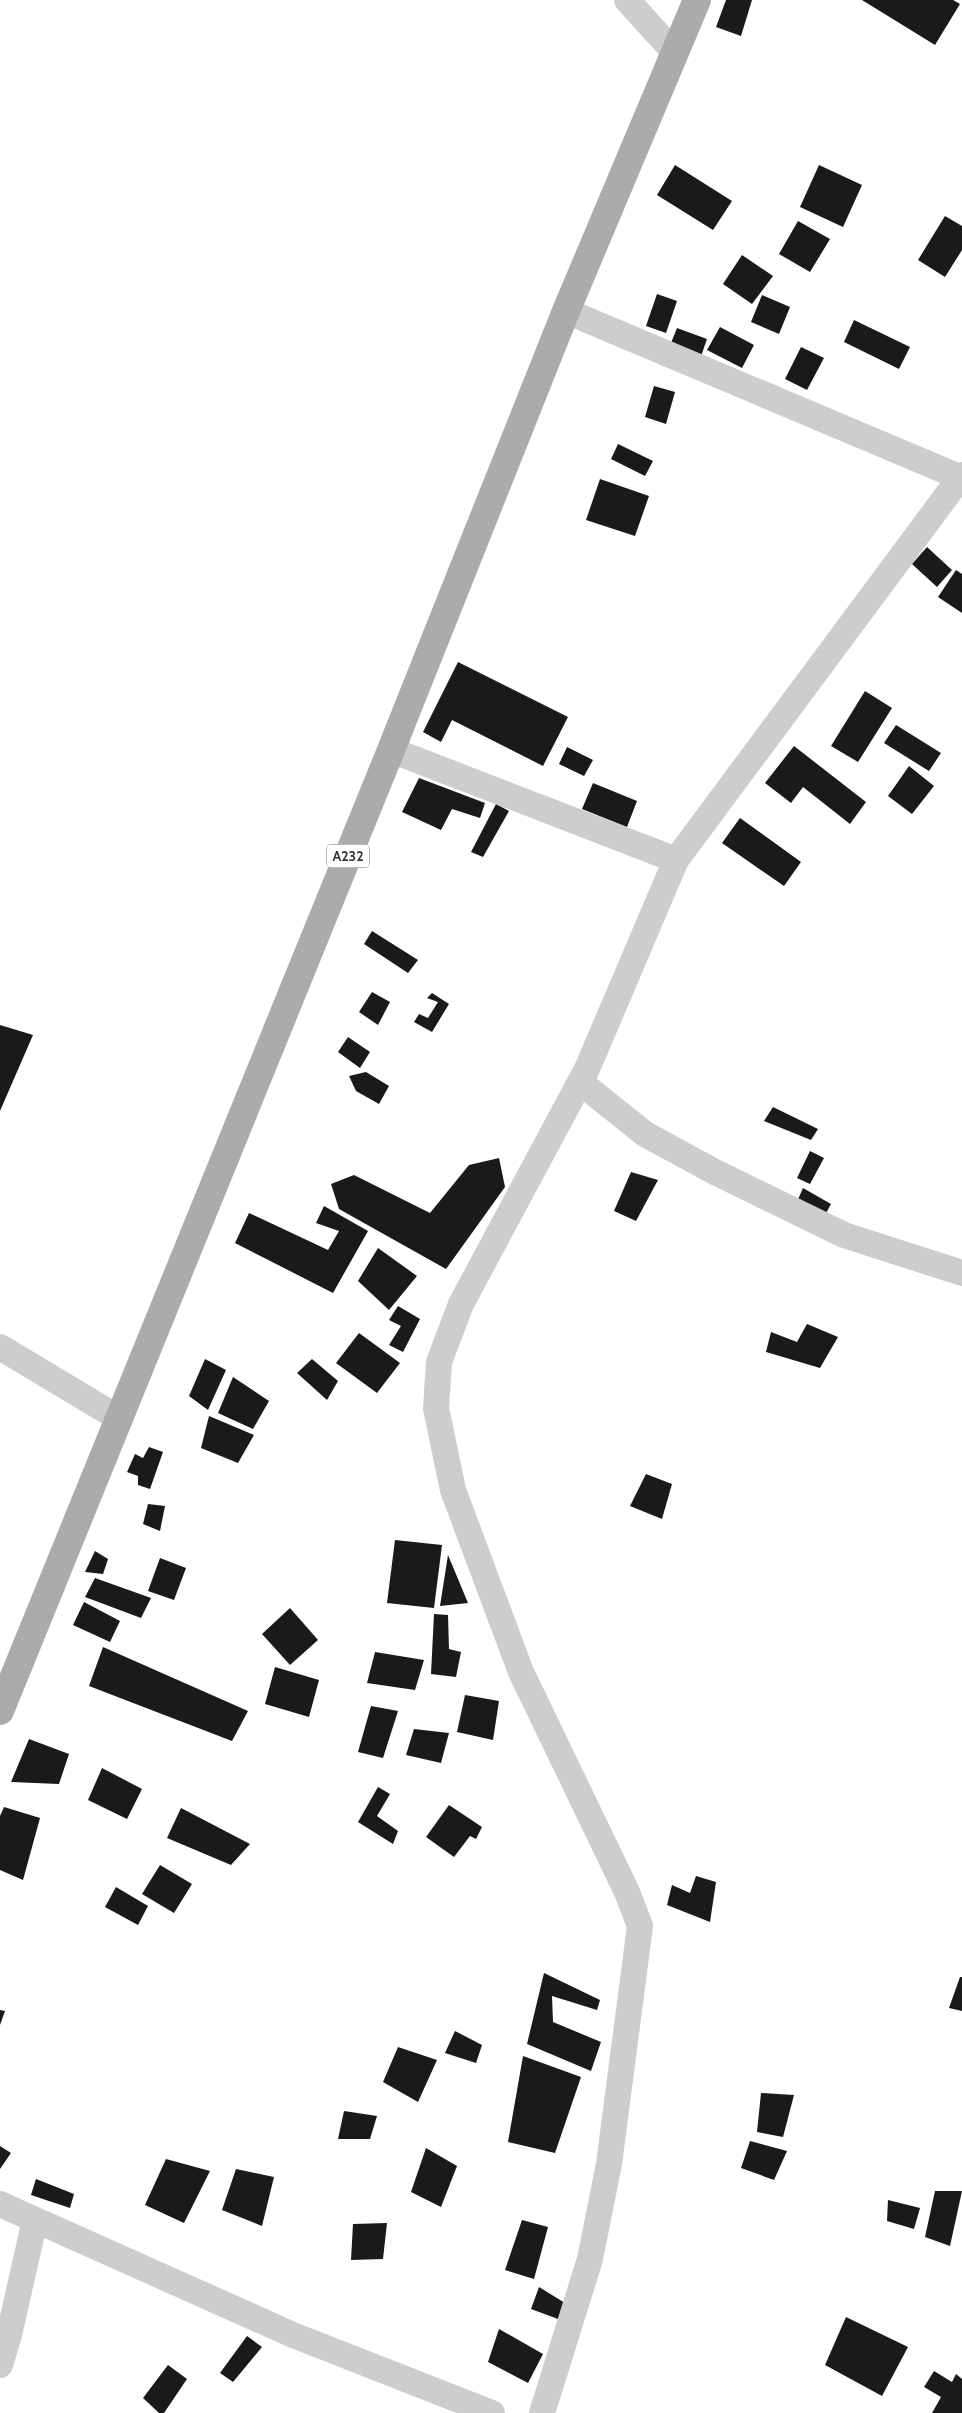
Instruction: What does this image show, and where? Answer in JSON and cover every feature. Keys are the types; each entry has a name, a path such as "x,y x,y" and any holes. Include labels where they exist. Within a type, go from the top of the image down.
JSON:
{"main road":[{"name":"A232","path":"0,1712 391,750 566,311 697,0"}],"street":[{"path":"627,0 676,53"},
{"path":"542,2413 590,2259 609,2164 640,1926 627,1892 521,1672 453,1490 436,1408 439,1362 461,1304 580,1082 676,860 962,477 566,311"},
{"path":"391,750 676,860"},
{"path":"580,1082 645,1134 714,1171 844,1235 962,1273"},
{"path":"0,1347 120,1419"},
{"path":"0,2204 293,2335 492,2413"},
{"path":"0,2365 9,2335 35,2220"}],"building":[{"path":"726,0 752,0 741,36 716,27"},
{"path":"862,0 953,0 960,4 935,45"},
{"path":"675,165 732,201 713,230 657,195"},
{"path":"819,165 862,185 843,227 800,207"},
{"path":"945,216 962,226 962,250 945,277 918,260"},
{"path":"798,221 830,239 810,272 779,254"},
{"path":"742,255 773,276 752,304 723,284"},
{"path":"657,294 677,301 666,333 646,326"},
{"path":"762,295 790,307 779,334 751,322"},
{"path":"854,320 910,347 899,369 844,342"},
{"path":"720,327 754,345 742,368 707,350"},
{"path":"677,328 707,339 700,359 669,348"},
{"path":"801,347 824,358 807,390 785,379"},
{"path":"654,386 675,392 666,424 645,417"},
{"path":"618,444 653,461 645,476 611,459"},
{"path":"600,479 649,496 635,536 586,520"},
{"path":"927,547 952,570 937,587 912,564"},
{"path":"956,570 962,574 962,613 938,597"},
{"path":"458,662 568,717 543,766 452,720 441,742 423,732"},
{"path":"865,691 892,708 858,762 831,746"},
{"path":"896,725 941,753 929,771 884,743"},
{"path":"794,746 866,802 850,824 803,787 791,803 765,783"},
{"path":"567,747 593,760 584,776 559,764"},
{"path":"909,766 934,786 912,814 888,796"},
{"path":"419,778 485,803 480,818 452,809 441,830 402,812"},
{"path":"593,783 637,801 627,827 582,809"},
{"path":"496,804 509,811 483,857 471,852"},
{"path":"740,818 801,862 784,886 722,843"},
{"path":"372,931 418,960 408,973 364,944"},
{"path":"372,992 390,1002 378,1025 359,1012"},
{"path":"432,993 449,1004 432,1032 414,1022 419,1014 428,1018 438,1002 427,998"},
{"path":"0,1025 33,1035 0,1111"},
{"path":"348,1037 370,1052 360,1068 338,1052"},
{"path":"366,1072 389,1086 379,1104 356,1091 349,1076"},
{"path":"773,1107 818,1129 811,1140 764,1121"},
{"path":"810,1151 824,1158 810,1184 797,1178"},
{"path":"499,1158 505,1187 446,1269 339,1209 331,1184 354,1175 430,1213 469,1165"},
{"path":"631,1172 658,1180 636,1221 614,1211"},
{"path":"803,1188 831,1204 825,1215 796,1204"},
{"path":"324,1206 368,1231 333,1293 235,1243 249,1213 328,1250 339,1231 316,1223"},
{"path":"378,1248 417,1276 389,1310 358,1281"},
{"path":"398,1306 420,1319 403,1352 389,1345 401,1326 389,1320"},
{"path":"807,1324 838,1337 820,1368 766,1352 771,1332 797,1342"},
{"path":"359,1333 400,1363 377,1393 336,1363"},
{"path":"205,1359 226,1370 208,1410 189,1396"},
{"path":"312,1359 338,1381 327,1400 297,1373"},
{"path":"233,1377 269,1401 253,1429 218,1413"},
{"path":"209,1416 254,1435 238,1463 201,1448"},
{"path":"149,1447 163,1452 150,1489 138,1485 138,1476 127,1472 135,1454 143,1458"},
{"path":"646,1474 672,1484 662,1519 630,1506"},
{"path":"148,1504 165,1506 160,1531 143,1524"},
{"path":"395,1540 442,1545 434,1608 387,1603"},
{"path":"95,1551 108,1559 103,1574 85,1572"},
{"path":"448,1555 468,1603 440,1606"},
{"path":"160,1558 186,1568 174,1600 148,1591"},
{"path":"95,1578 151,1598 141,1618 85,1597"},
{"path":"84,1602 120,1621 110,1642 73,1625"},
{"path":"290,1608 318,1640 290,1665 262,1634"},
{"path":"434,1614 448,1615 449,1649 461,1652 456,1677 431,1674"},
{"path":"103,1647 248,1711 232,1741 89,1686"},
{"path":"375,1652 424,1660 415,1690 367,1683"},
{"path":"275,1667 319,1680 309,1717 265,1704"},
{"path":"465,1695 499,1701 493,1740 457,1732"},
{"path":"371,1706 398,1711 383,1758 358,1752"},
{"path":"414,1729 449,1733 441,1763 406,1755"},
{"path":"29,1739 69,1754 59,1784 11,1782"},
{"path":"102,1768 142,1789 127,1819 88,1800"},
{"path":"378,1787 390,1794 377,1816 398,1831 393,1844 358,1822"},
{"path":"449,1805 482,1827 476,1839 470,1836 454,1857 426,1837"},
{"path":"4,1807 40,1818 23,1880 0,1870 0,1816"},
{"path":"181,1808 250,1844 231,1865 167,1838"},
{"path":"160,1865 192,1884 174,1913 142,1894"},
{"path":"696,1876 716,1882 710,1922 667,1905 672,1885 690,1893"},
{"path":"116,1887 148,1906 138,1925 105,1907"},
{"path":"544,1973 600,2000 597,2010 552,1996 553,2022 601,2042 591,2071 527,2044"},
{"path":"960,1977 962,1977 962,2011 949,2008"},
{"path":"0,2010 5,2011 0,2025"},
{"path":"455,2031 482,2045 476,2063 445,2053"},
{"path":"398,2047 437,2060 418,2102 383,2082"},
{"path":"523,2056 581,2077 555,2153 508,2142"},
{"path":"761,2093 794,2095 783,2137 757,2132"},
{"path":"344,2111 377,2116 370,2139 338,2139"},
{"path":"750,2141 787,2151 774,2180 741,2168"},
{"path":"0,2146 11,2153 0,2169"},
{"path":"426,2148 457,2166 441,2207 411,2192"},
{"path":"166,2159 210,2171 184,2223 145,2205"},
{"path":"236,2169 274,2177 262,2226 222,2210"},
{"path":"36,2179 74,2194 70,2208 31,2195"},
{"path":"935,2191 962,2191 950,2246 925,2237"},
{"path":"888,2200 920,2208 914,2229 887,2221"},
{"path":"522,2220 548,2227 534,2279 505,2270"},
{"path":"387,2223 383,2259 351,2260 353,2224"},
{"path":"539,2287 565,2303 558,2319 531,2309"},
{"path":"846,2317 908,2347 882,2396 825,2365"},
{"path":"499,2329 543,2354 528,2383 488,2362"},
{"path":"247,2336 262,2347 233,2382 220,2373"},
{"path":"168,2365 187,2379 164,2413 159,2413 143,2398"},
{"path":"934,2371 952,2382 956,2374 962,2379 962,2413 932,2413 941,2397 924,2387"}]}
